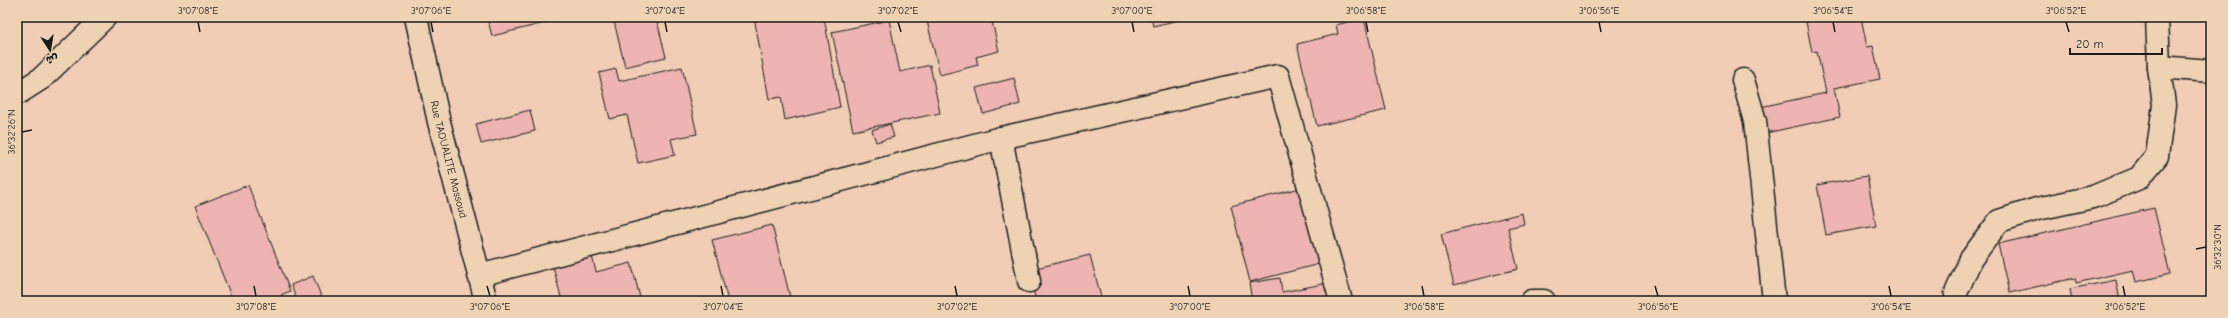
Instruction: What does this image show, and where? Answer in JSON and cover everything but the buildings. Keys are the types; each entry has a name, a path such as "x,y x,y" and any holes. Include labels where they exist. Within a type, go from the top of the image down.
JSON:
{"street":[{"path":"17,94 42,78 105,17"},
{"name":"Rue TAOUALITE Massoud","path":"416,17 439,122 486,301"},
{"path":"1956,301 1956,293 1971,259 1999,221 2037,209 2093,197 2139,178 2157,156 2164,105 2159,67 2157,17"},
{"path":"2159,67 2211,71"},
{"path":"479,275 1001,138 1278,76 1341,301"},
{"path":"1743,80 1755,121 1774,301"},
{"path":"1001,138 1029,282"},
{"path":"1532,301 1544,301"}]}
